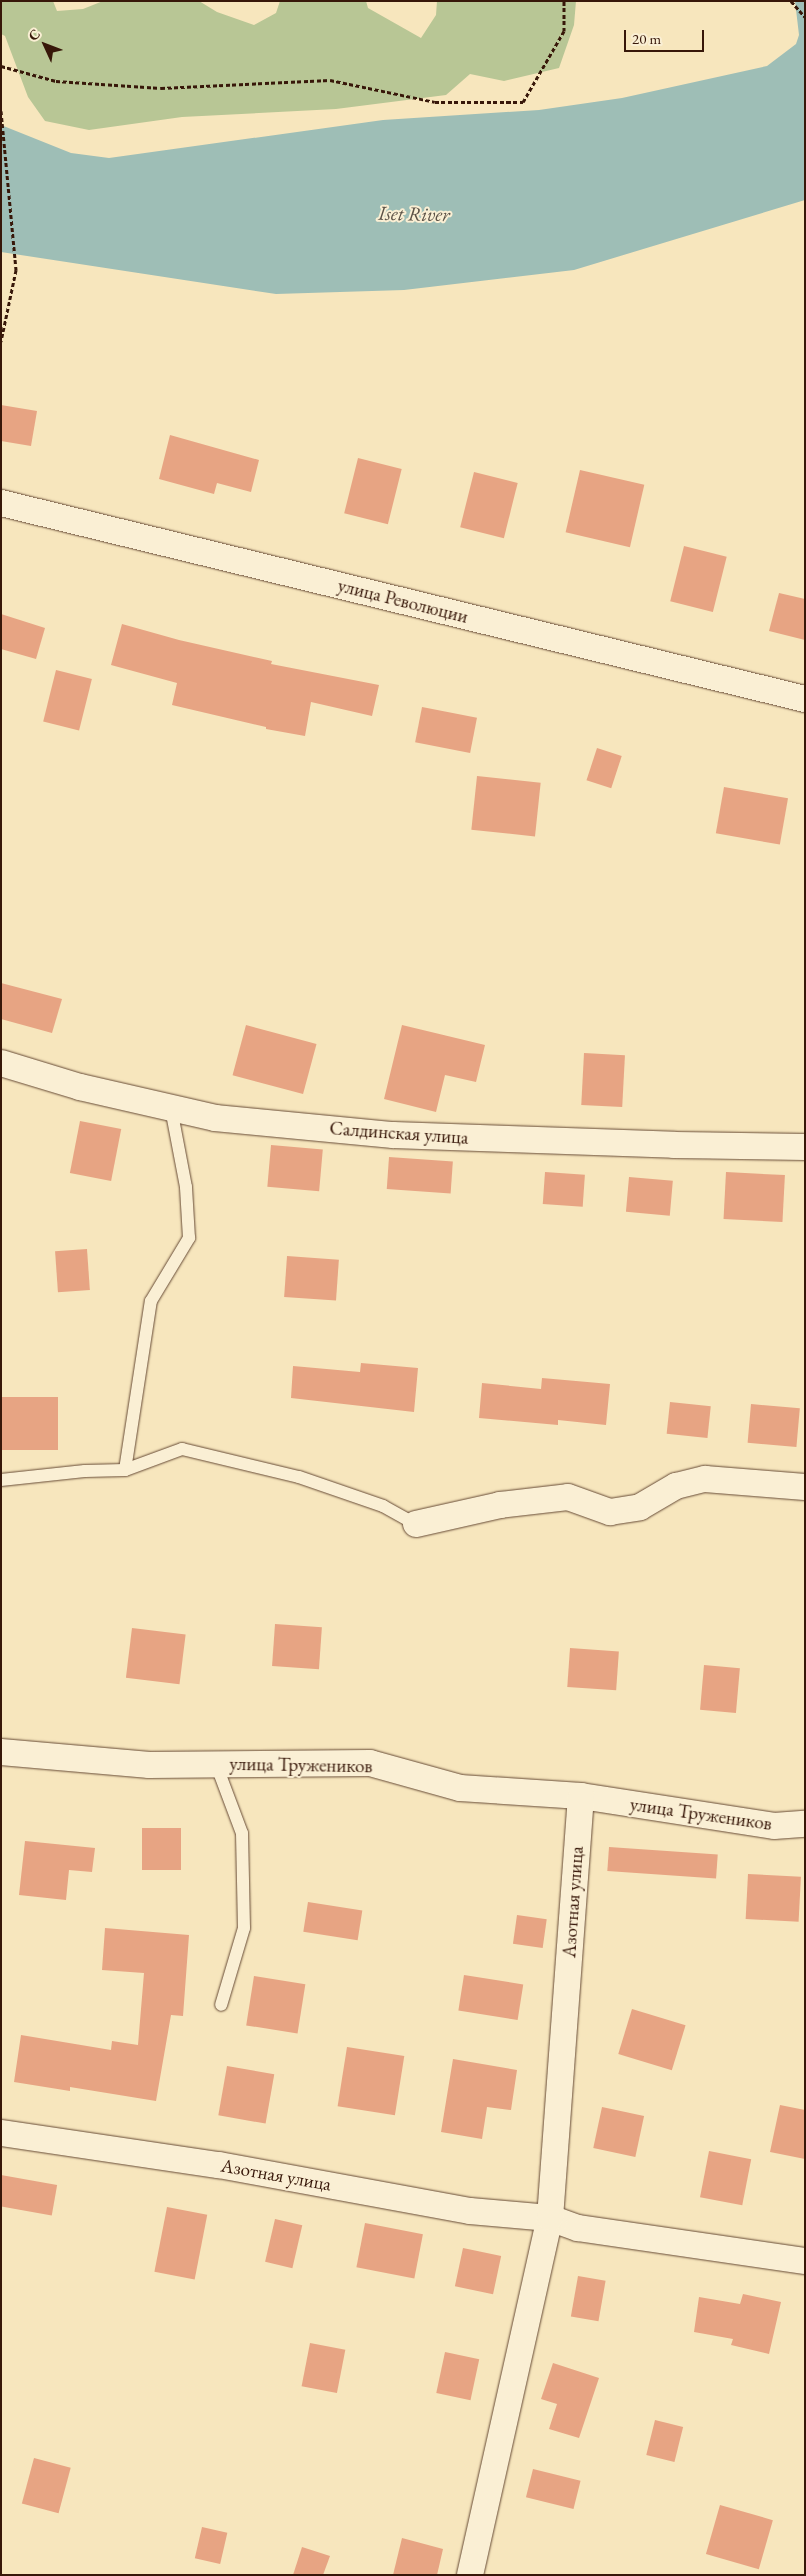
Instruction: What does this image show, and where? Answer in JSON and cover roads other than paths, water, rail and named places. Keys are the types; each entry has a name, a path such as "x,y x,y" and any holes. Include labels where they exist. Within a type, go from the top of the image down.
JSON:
{"street":[{"name":"улица Революции","path":"1,504 805,699"},
{"name":"Салдинская улица","path":"1,1063 80,1087 215,1118 393,1134 674,1145 805,1147"},
{"path":"416,1524 500,1505 568,1497 610,1512 640,1507 676,1486 705,1479 805,1487"},
{"name":"улица Тружеников","path":"1,1752 149,1765 370,1763 460,1788 581,1796 774,1826 805,1824"},
{"name":"Азотная улица","path":"470,2575 550,2218 581,1796"},
{"name":"Азотная улица","path":"1,2133 219,2164 470,2212 550,2218 578,2228 805,2261"}],"lane":[{"path":"125,1470 151,1300 189,1238 186,1187 171,1108"},
{"path":"1,1480 85,1471 125,1470 182,1449 299,1477 382,1506 416,1524"},
{"path":"216,1764 242,1833 244,1928 221,2005"}],"water":[{"name":"Iset River","path":"795,1 805,1 805,200 574,270 404,290 276,294 1,252 1,125 71,153 109,158 383,120 539,110 622,98 767,66 796,44 799,35"}]}
